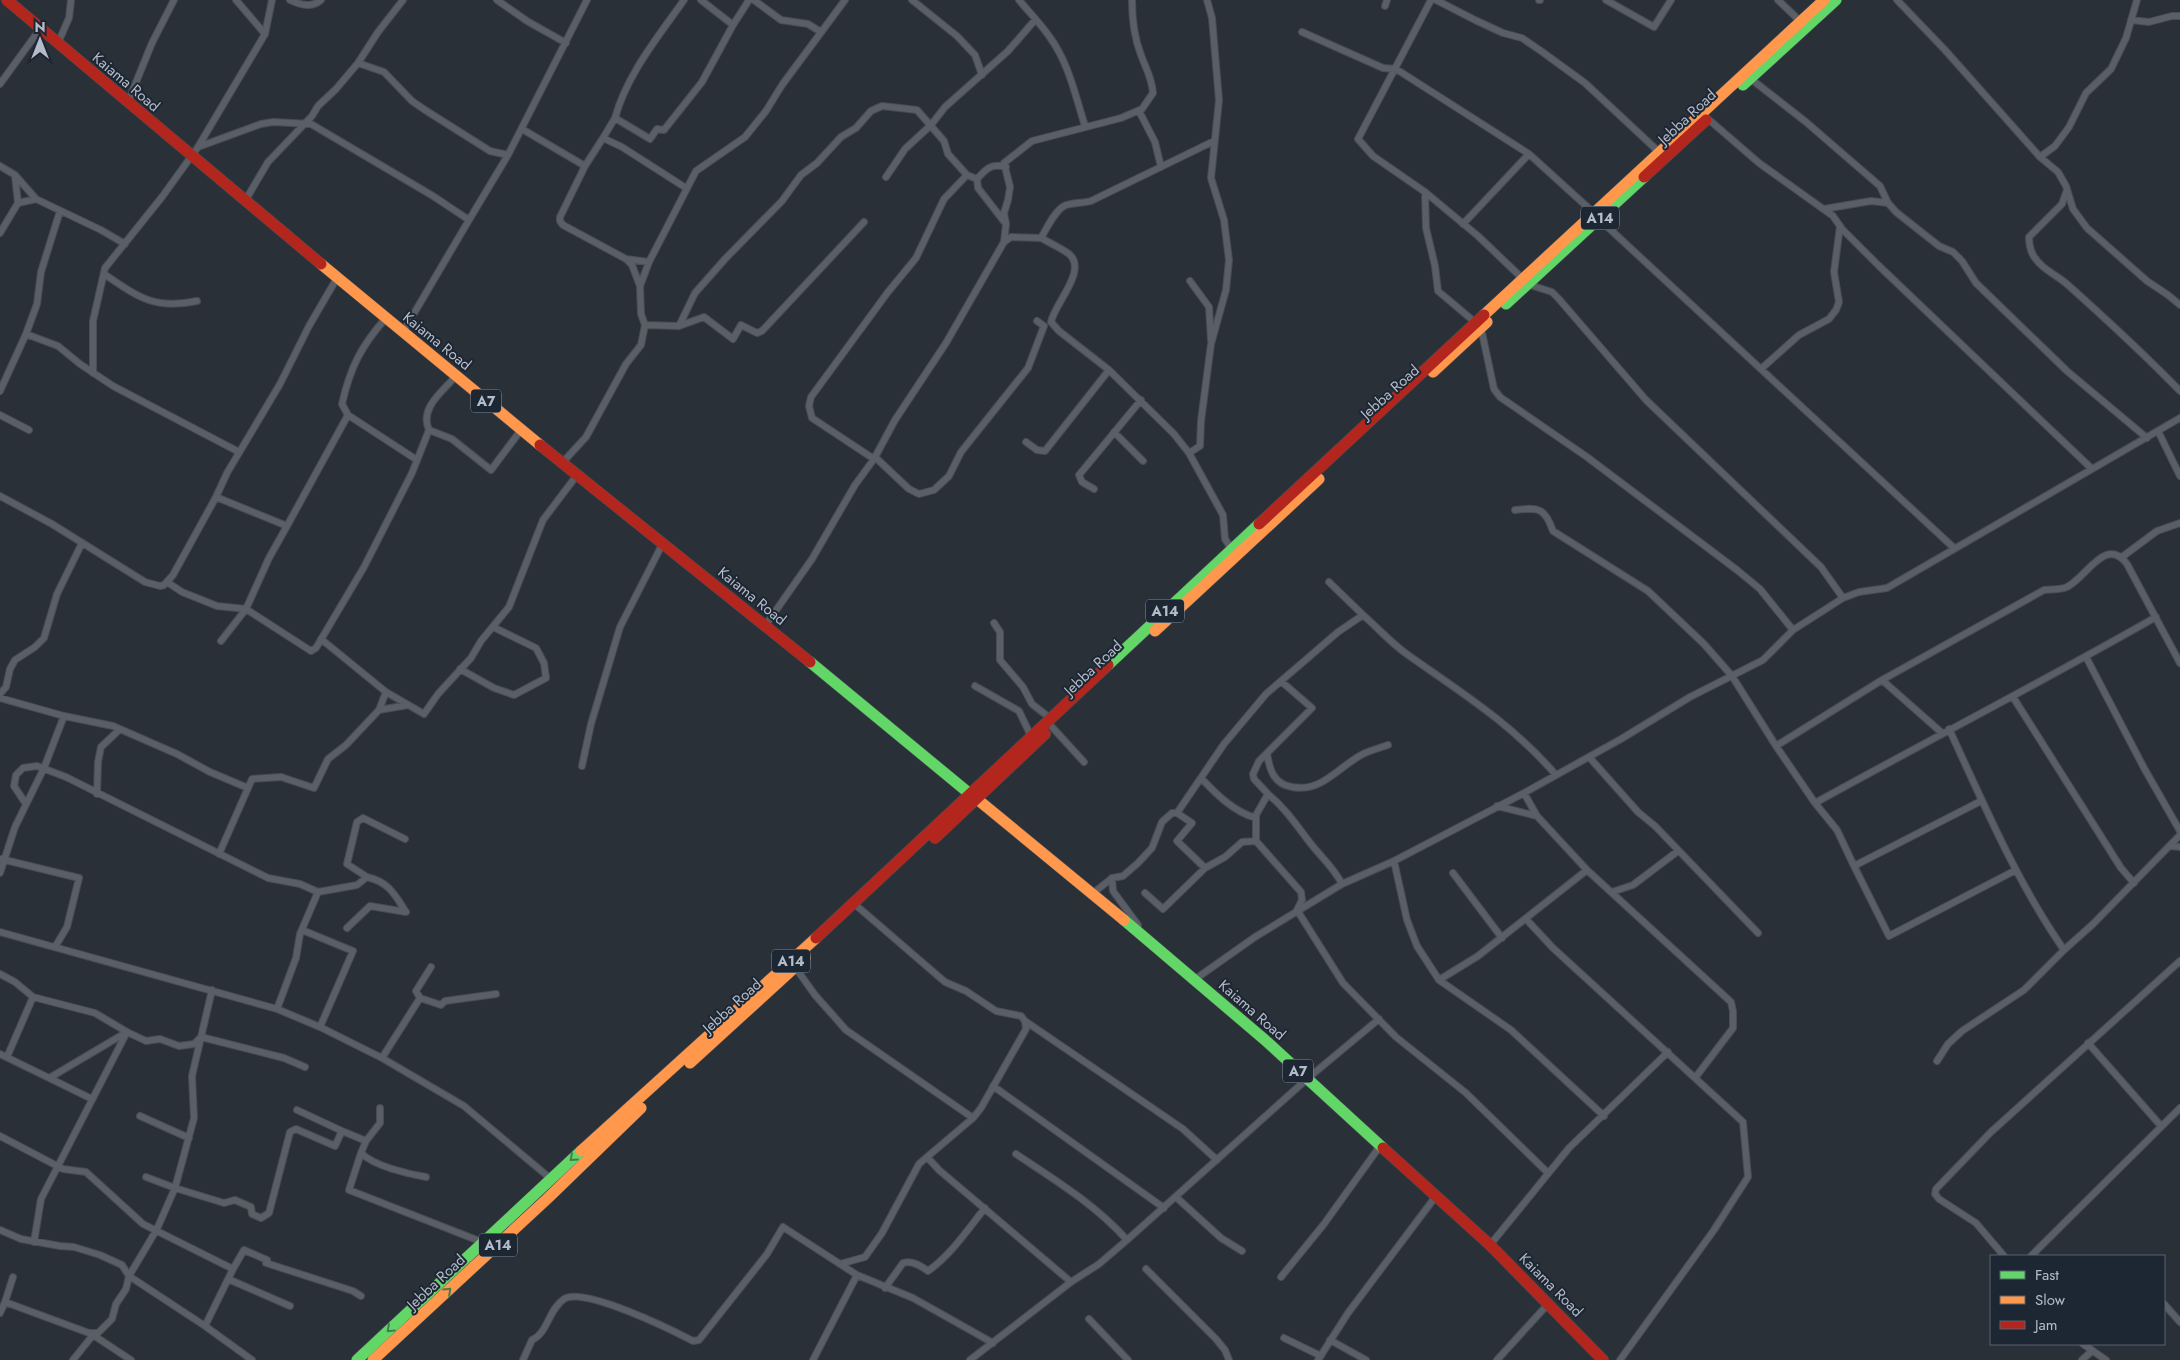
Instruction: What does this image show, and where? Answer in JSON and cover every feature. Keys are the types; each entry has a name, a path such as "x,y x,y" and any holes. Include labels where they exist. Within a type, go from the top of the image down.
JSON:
{"highway":[{"name":"Kaiama Road","path":"7,0 128,102 194,152 245,201 521,430 563,462 974,796 1194,980 1307,1079 1490,1245 1603,1360"},
{"name":"Jebba Road","path":"1597,216 1659,152 1824,0"},
{"name":"Jebba Road","path":"358,1360 551,1179 974,796 1031,736 1051,722 1106,675 1238,556 1525,281 1836,0"},
{"name":"Jebba Road","path":"373,1360 548,1198 639,1110 795,967 1232,550 1478,326"}],"street":[{"path":"58,43 69,18 71,0"},
{"path":"128,102 152,43 174,0"},
{"path":"236,0 265,34"},
{"path":"93,373 93,321 105,268 194,152 265,34 272,0"},
{"path":"290,0 307,5 314,5 321,0"},
{"path":"245,201 268,162 312,116 318,106 336,89 358,63 378,32 403,0"},
{"path":"403,332 508,155 587,0"},
{"path":"649,262 626,259 563,225 560,217 585,166 615,118 620,99 645,54 684,0"},
{"path":"701,0 733,25"},
{"path":"615,118 650,139 657,128 664,130 702,82 749,0"},
{"path":"754,0 781,20 808,24 821,32"},
{"path":"640,286 649,262 696,171 745,137 766,111 782,85 845,0"},
{"path":"912,0 957,36 975,55 982,75"},
{"path":"1019,0 1049,36 1069,72 1085,126"},
{"path":"765,626 812,559 895,420 946,344 1004,242 1006,224 1004,213 1010,187 1004,162 1032,140 1120,118 1139,110 1153,93 1152,79 1141,55 1132,20 1132,0"},
{"path":"1189,453 1200,446 1201,421 1211,344 1226,290 1229,260 1226,228 1211,178 1219,100 1212,18 1208,0"},
{"path":"1431,0 1396,70 1358,139 1373,156 1425,192 1463,224 1525,281 1552,292 1646,400 1821,567 1843,598"},
{"path":"1436,0 1503,33 1522,38 1585,83 1659,152"},
{"path":"1606,0 1654,27 1671,0"},
{"path":"1778,0 1801,22"},
{"path":"1898,0 2040,157 2058,172 2067,190 2073,209 2087,228 2147,281 2179,303"},
{"path":"2040,157 2055,146 2069,127 2086,93 2111,68 2126,38 2137,0"},
{"path":"501,1 527,21 566,43"},
{"path":"2132,20 2149,22 2172,16 2180,16"},
{"path":"886,177 906,149 945,107 1008,51 1035,20"},
{"path":"0,84 40,29"},
{"path":"1302,32 1382,68 1396,70 1529,154 1954,548"},
{"path":"358,63 384,72 412,101 490,151 508,155"},
{"path":"1751,78 1880,186 1888,203 1896,212 1939,246 1953,252 1962,261 1976,283 2067,371 2147,438"},
{"path":"679,326 695,293 725,259 782,201 800,175 817,162 841,137 856,128 871,111 882,106 917,110 944,141 948,154 967,175 977,179"},
{"path":"1139,110 1155,142 1162,167"},
{"path":"1707,118 1759,163 1833,216 1840,226 1878,264 2091,468"},
{"path":"194,152 261,124 273,122 305,123 315,126 433,196 469,220"},
{"path":"522,129 585,166"},
{"path":"603,138 622,147 686,188"},
{"path":"1041,238 1057,212 1066,205 1091,201 1162,167 1192,149 1214,140"},
{"path":"1463,224 1529,154"},
{"path":"1006,167 998,165 988,166 977,179 978,188 1006,224"},
{"path":"0,166 15,175 36,199 125,244"},
{"path":"0,233 18,203 18,186 15,175"},
{"path":"967,175 944,199 916,258 888,292 811,398 809,406 812,418 874,458 909,489 919,494 934,490 948,476 961,452 1028,368 1044,326 1037,321"},
{"path":"2067,190 2062,204 2029,237 2029,245 2034,256 2109,322 2180,391"},
{"path":"1425,192 1426,228 1435,266 1438,291 1478,326 1494,389 1500,398 1587,457 1737,570 1760,589 1793,630"},
{"path":"18,203 36,199"},
{"path":"1824,209 1871,201 1888,203"},
{"path":"0,391 26,334 37,304 41,272 60,211"},
{"path":"645,325 679,326 704,317 733,339 741,325 756,333 762,331 864,222"},
{"path":"1761,369 1799,334 1829,319 1836,310 1839,302 1834,272 1840,226"},
{"path":"1004,242 1011,238 1041,238 1070,255 1076,265 1076,273 1056,308 1051,322 1059,331 1109,370 1174,434 1189,453 1223,515 1225,539 1232,550"},
{"path":"563,462 576,451 586,437 626,364 641,345 645,325 641,314 640,286 632,266 626,259"},
{"path":"104,274 142,299 176,306 197,302"},
{"path":"0,496 52,524 145,582 160,586 168,582 239,452 280,384 308,326 337,278"},
{"path":"1190,281 1208,307 1211,344"},
{"path":"1209,316 1220,310"},
{"path":"386,318 367,339 354,366 342,404 348,415 417,460"},
{"path":"26,334 58,346 113,386 239,452"},
{"path":"1026,442 1037,450 1045,451 1109,370"},
{"path":"456,376 430,406 426,415 426,423 429,430 452,440 491,470 521,430"},
{"path":"1094,489 1082,482 1078,475 1141,400"},
{"path":"0,415 29,430"},
{"path":"221,641 246,608 268,558 348,415"},
{"path":"1194,980 1297,910 1342,884 1394,860 1524,793 1690,697 1763,660 1793,630 1843,598 1859,592 1887,588 2180,418"},
{"path":"168,582 182,592 217,606 246,608 311,651 316,648 364,567 417,460 429,430"},
{"path":"2158,431 2180,476"},
{"path":"1114,432 1143,461"},
{"path":"321,638 386,692 424,714 438,694 471,658 481,641 510,608 543,520 577,475"},
{"path":"216,497 287,526"},
{"path":"1515,510 1537,508 1546,514 1553,531 1648,591 1704,644 1732,676 1815,804 1837,830 1889,936 2016,870"},
{"path":"2122,557 2157,531 2180,522"},
{"path":"0,694 6,687 10,669 15,660 35,647 44,638 57,594 82,543"},
{"path":"582,766 591,724 620,627 663,543"},
{"path":"1776,746 1882,680 2044,590 2066,588 2106,555 2114,554 2122,557 2180,663"},
{"path":"1329,582 1406,654 1460,689 1497,717 1527,744 1556,775"},
{"path":"1177,813 1224,744 1266,694 1338,632 1363,615"},
{"path":"1815,804 2156,617"},
{"path":"994,623 1000,632 1000,660 1023,687 1032,704 1051,722 1084,762"},
{"path":"460,670 494,688 514,695 546,678 544,663 536,648 493,627"},
{"path":"2086,657 2144,768 2180,831"},
{"path":"1882,680 1942,733"},
{"path":"1282,682 1312,708 1259,761 1253,774 1254,779 1290,816 1336,871 1342,884"},
{"path":"974,686 1020,711 1031,736"},
{"path":"219,854 252,779 281,777 314,788 328,759 346,745 379,710 386,692"},
{"path":"2013,697 2121,868 2134,883"},
{"path":"0,698 64,716 113,726 248,788"},
{"path":"379,710 408,705"},
{"path":"0,873 2,859 44,768 64,716"},
{"path":"1949,729 1981,802 2016,870 2064,950"},
{"path":"97,794 98,762 101,747 120,730"},
{"path":"1267,754 1272,776 1278,782 1285,786 1308,788 1320,784 1363,754 1388,745"},
{"path":"1589,757 1638,812 1758,933"},
{"path":"26,804 14,786 16,775 19,770 27,766 44,768 268,878 300,884 318,892 357,885 367,877"},
{"path":"1201,778 1224,800 1256,818"},
{"path":"1524,793 1537,816 1587,870 1731,1002 1733,1028 1695,1078"},
{"path":"1268,794 1256,818 1256,841 1301,892 1302,900 1297,910"},
{"path":"1854,866 1941,820 1981,802"},
{"path":"1498,806 1537,816"},
{"path":"1092,894 1112,878 1123,876 1138,863 1152,848 1162,822 1172,813 1177,813 1192,823 1177,841 1205,868"},
{"path":"347,928 370,906 406,912 391,889 379,880 367,877 347,864 357,822 363,818 405,839"},
{"path":"1937,1061 1948,1044 1962,1031 2024,990 2093,924 2180,835"},
{"path":"1145,893 1163,909 1205,868 1225,857 1242,842 1256,841"},
{"path":"2170,846 2180,846"},
{"path":"1612,892 1633,885 1678,851"},
{"path":"2,859 79,878 67,927 55,947"},
{"path":"1394,860 1407,920 1417,946 1439,980 1511,1030 1604,1116"},
{"path":"1439,980 1478,956 1587,870"},
{"path":"1453,873 1502,938"},
{"path":"1112,878 1113,891 1138,925 1138,934"},
{"path":"278,1009 296,958 302,930 318,892"},
{"path":"858,907 945,982 966,991 996,1011 1022,1016 1025,1021 1183,1129 1217,1160"},
{"path":"1297,910 1343,983 1396,1037 1466,1094 1548,1173"},
{"path":"1526,919 1553,948 1743,1122 1748,1177 1714,1230 1620,1360"},
{"path":"302,930 353,951 320,1026"},
{"path":"0,932 278,1009 320,1026 382,1058 464,1106 551,1179"},
{"path":"2003,1255 1976,1223 1939,1199 1935,1194 1936,1189 1991,1132 2180,961"},
{"path":"431,967 416,991 420,998 441,1005 445,1001 496,994"},
{"path":"795,967 814,996 846,1030 973,1118"},
{"path":"0,974 15,982 34,997 95,1013 127,1032 146,1040 160,1039 179,1046 194,1044 201,1037"},
{"path":"73,1360 93,1335 98,1333 112,1319 116,1304 126,1289 129,1276 157,1229 176,1188 194,1118 192,1076 212,990"},
{"path":"7,1057 34,997"},
{"path":"382,1058 420,998"},
{"path":"970,1360 1071,1282 1099,1264 1307,1079 1379,1019"},
{"path":"840,1264 865,1257 882,1234 919,1164 973,1118 1026,1029 1025,1021"},
{"path":"50,1077 127,1032"},
{"path":"34,1242 41,1199 127,1032"},
{"path":"201,1037 284,1058 305,1067"},
{"path":"2088,1044 2161,1126"},
{"path":"1490,1245 1519,1212 1569,1148 1668,1052"},
{"path":"0,1054 92,1099"},
{"path":"993,1086 1164,1208"},
{"path":"380,1108 380,1123 366,1141 349,1190 484,1242"},
{"path":"2032,1255 2180,1108"},
{"path":"297,1110 366,1141"},
{"path":"140,1116 189,1138"},
{"path":"146,1177 224,1204 234,1200 251,1208 252,1214 261,1218 269,1213 290,1132 296,1130 335,1146 342,1131"},
{"path":"0,1136 63,1169 86,1172 143,1224 157,1229 233,1268"},
{"path":"1281,1277 1324,1224 1380,1146"},
{"path":"361,1153 368,1159 412,1175 426,1177"},
{"path":"1016,1154 1074,1194 1114,1225 1127,1240"},
{"path":"927,1157 939,1170 1071,1282"},
{"path":"1284,1338 1319,1358 1348,1313 1436,1196"},
{"path":"1176,1197 1217,1234 1242,1251"},
{"path":"884,1288 903,1263 920,1265 928,1271 934,1267 961,1239 985,1208"},
{"path":"522,1360 532,1340 539,1337 554,1309 565,1298 574,1296 632,1312 693,1340 699,1340 767,1254 783,1227 857,1275 884,1288 913,1298 993,1343"},
{"path":"0,1230 34,1242 74,1247 100,1255 122,1265 129,1276 205,1326 252,1360"},
{"path":"205,1326 233,1268 244,1250 267,1260 266,1264 353,1291 361,1296"},
{"path":"1146,1269 1216,1339 1225,1350 1228,1360"},
{"path":"813,1360 857,1275"},
{"path":"0,1313 13,1277"},
{"path":"228,1279 290,1306"},
{"path":"4,1302 93,1335 131,1360"},
{"path":"1497,1360 1549,1303"},
{"path":"2165,1305 2180,1322"},
{"path":"1089,1319 1128,1360"},
{"path":"1330,1340 1366,1360"},
{"path":"2084,1345 2106,1360"},
{"path":"2082,1360 2092,1351"}],"traffic: fast":[{"path":"1743,85 1836,0"},
{"path":"1506,304 1644,177"},
{"path":"1108,665 1259,524"},
{"path":"810,662 970,794"},
{"path":"1124,920 1265,1040 1383,1148"},
{"path":"357,1360 581,1151"}],"traffic: slow":[{"path":"1484,315 1824,0"},
{"path":"321,264 540,445"},
{"path":"1433,372 1487,322"},
{"path":"1155,631 1319,479"},
{"path":"977,799 1124,920"},
{"path":"581,1151 816,938"},
{"path":"690,1063 805,958"},
{"path":"373,1360 548,1198 641,1108"}],"traffic: jam":[{"path":"7,0 321,264"},
{"path":"1644,177 1706,120"},
{"path":"1259,524 1484,315"},
{"path":"540,445 810,662"},
{"path":"816,938 1108,665"},
{"path":"935,838 1045,734"},
{"path":"1383,1148 1490,1245 1603,1360"}]}
